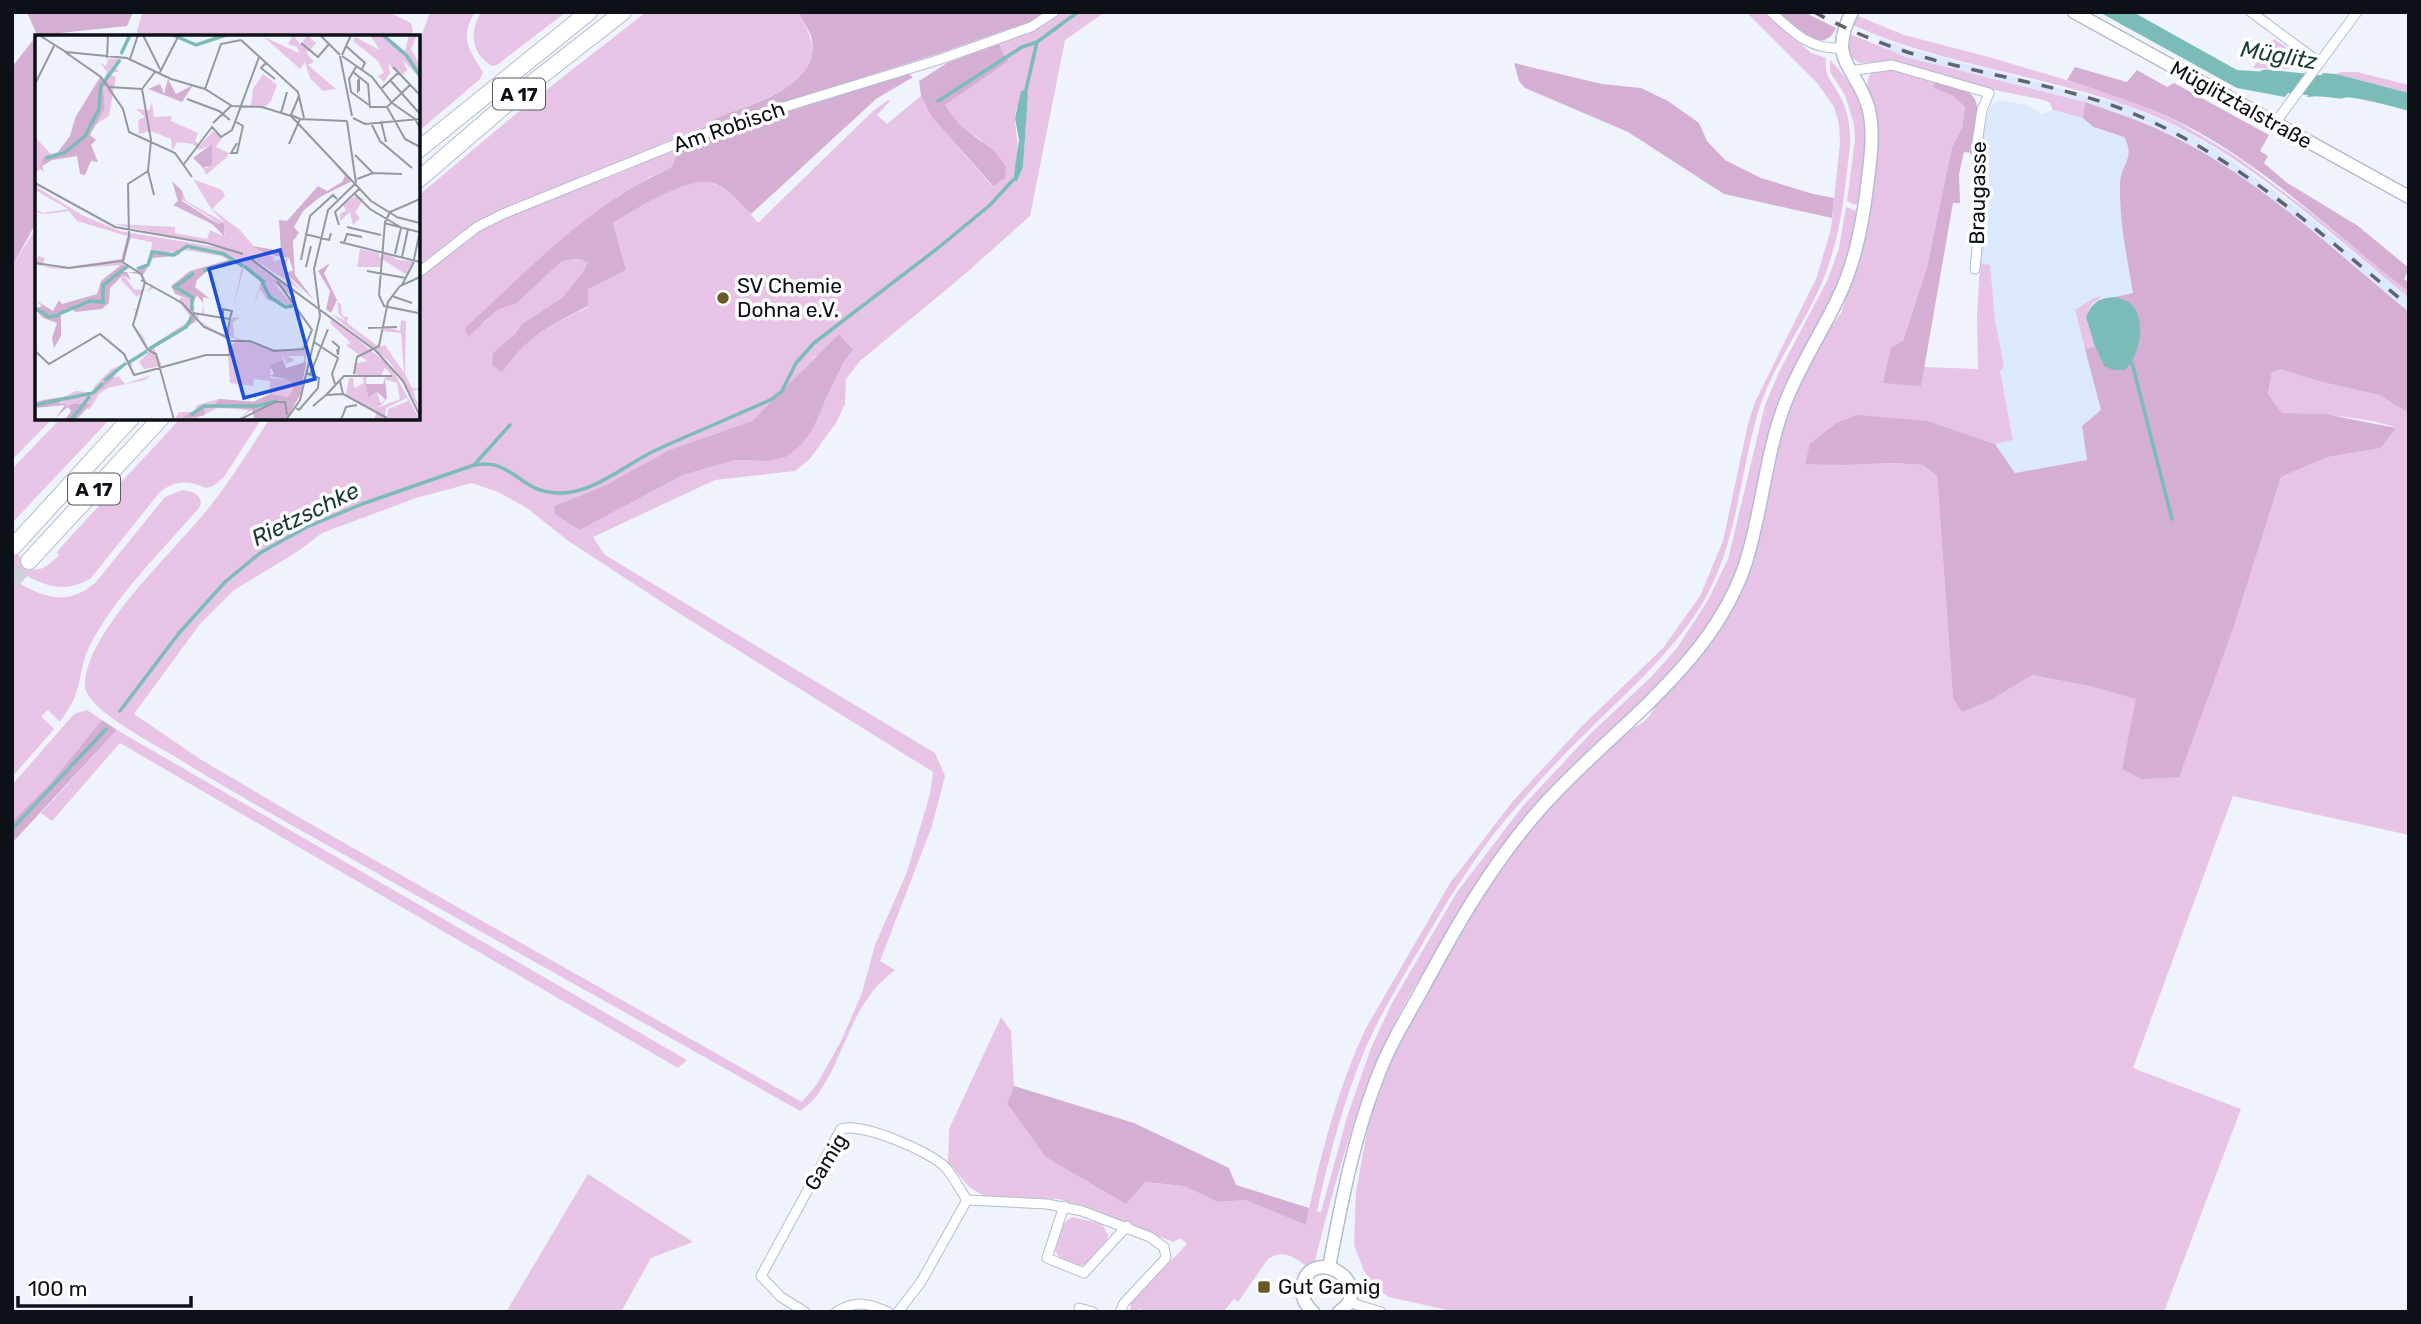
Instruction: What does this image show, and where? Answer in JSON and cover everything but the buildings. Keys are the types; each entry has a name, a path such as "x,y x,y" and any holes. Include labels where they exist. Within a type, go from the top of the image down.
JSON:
{"highway":[{"name":"A 17","path":"420,148 589,12"},
{"name":"A 17","path":"420,178 518,94 623,12"},
{"name":"A 17","path":"13,547 129,420"},
{"name":"A 17","path":"29,561 159,420"}],"street":[{"name":"Am Robisch","path":"420,271 477,228 503,214 681,142 745,119 941,59 1031,27 1054,12"},
{"path":"1771,12 1808,42 1828,49 1841,48"},
{"path":"1329,1267 1344,1195 1375,1082 1388,1051 1482,884 1561,785 1635,717 1680,670 1714,626 1740,578 1758,519 1782,412 1795,380 1840,295 1856,250 1866,194 1871,124 1866,102 1842,56 1842,35 1852,12"},
{"name":"Müglitztalstraße","path":"2074,12 2409,197"},
{"path":"2251,12 2317,68"},
{"path":"2275,124 2357,12"},
{"name":"Braugasse","path":"1850,71 1892,65 1989,93 1982,110 1976,150 1981,208 1975,269"},
{"name":"Gamig","path":"805,1312 781,1297 761,1276 841,1129 845,1127 866,1131 894,1140 934,1159 946,1168 967,1200"},
{"path":"898,1312 926,1272 967,1200 1064,1206 1127,1226 1150,1237 1164,1248 1166,1258 1124,1303 1120,1312"},
{"path":"1064,1206 1047,1258 1084,1273 1127,1226"},
{"path":"1305,1309 1302,1294 1305,1279 1316,1270 1329,1267 1346,1277 1350,1290 1343,1307 1381,1312"},
{"path":"836,1312 849,1304 867,1303 888,1312"},
{"path":"1079,1308 1093,1312"}],"shaded area":[{"path":"27,12 133,12 127,26 60,33 78,35 37,35"},
{"path":"143,12 389,12 411,23 413,31 412,35 138,35"},
{"path":"430,12 475,12 467,36 470,50 483,72 480,79 420,130 420,40"},
{"path":"481,12 566,12 497,65 492,66 480,55 474,42 475,27"},
{"path":"646,12 798,12 812,43 811,63 795,82 782,90 714,119 714,124 474,225 420,266 420,194 517,113"},
{"path":"798,12 1046,12 1029,22 940,53 714,124 714,119 781,91 796,81 807,68 813,53 811,36"},
{"path":"1063,12 1105,12 1065,40 1030,216 860,361 846,379 845,404 836,423 809,460 795,471 715,480 593,537 605,555 935,753 945,776 932,826 880,961 895,970 868,998 821,1090 800,1111 233,791 124,726 96,705 88,695 85,685 89,663 116,615 211,505 269,420 420,420 420,276 447,253 510,215 620,173 682,145 671,168 617,197 466,328 484,323 498,308 517,303 562,261 578,259 588,262 585,271 562,298 522,324 515,334 493,353 502,372 521,349 540,333 588,307 587,289 626,270 613,223 676,188 702,182 713,183 726,190 758,223 873,111 888,100 890,101 877,115 887,124 921,96 931,116 992,186 982,141 960,125 945,105 1009,61 999,44 1032,31","holes":["1028,94 1023,167 1017,181 1013,176 1018,157 1015,113","853,350 843,363 825,403 767,461 735,460 683,475 580,530 554,506 606,485 669,450 752,421 816,356","472,483 498,492 527,508 567,540 677,612 933,772 930,794 907,872 875,945 862,993 841,1041 817,1084 802,1102 295,815 200,759 134,714 200,624 234,590 300,550 322,533 416,498"]},
{"path":"1746,12 1764,12 1811,53 1826,58 1826,70 1846,110 1850,145 1841,213 1829,264 1816,296 1765,392 1752,434 1731,533 1714,581 1702,604 1663,655 1562,757 1506,819 1456,888 1393,994 1366,1047 1338,1128 1317,1211 1321,1212 1347,1117 1371,1048 1392,1003 1457,892 1522,807 1591,733 1651,677 1677,648 1708,600 1728,559 1765,405 1779,372 1828,279 1839,248 1846,207 1857,211 1850,250 1835,294 1790,378 1739,563 1726,595 1709,624 1669,674 1520,824 1495,856 1462,907 1401,1011 1377,1061 1347,1146 1315,1261 1306,1266 1283,1254 1273,1256 1268,1259 1238,1302 1234,1299 1223,1312 1150,1312 1139,1309 1138,1312 1130,1312 1131,1303 1187,1244 1180,1238 1173,1242 1059,1199 986,1197 969,1187 948,1162 949,1129 1001,1017 1011,1031 1014,1086 1007,1103 1144,1182 1184,1186 1218,1202 1245,1200 1306,1225 1330,1124 1356,1051 1366,1028 1450,883 1513,801 1582,726 1663,648 1700,596 1723,541 1755,402 1816,279 1831,229 1840,142 1834,107 1818,84"},
{"path":"1779,12 1804,12 1836,28 1830,36 1816,40 1800,31"},
{"path":"2099,12 2133,12 2237,70 2302,74 2285,97 2237,88"},
{"path":"1858,16 1904,35 2126,98 2178,122 2234,155 2309,211 2409,292 2409,298 2285,196 2218,149 2184,130 2113,101 1889,40 1853,25"},
{"path":"1850,34 1906,57 2085,102 2083,118 2053,110 2050,103 2044,100 1990,89 1894,61 1860,63 1849,51"},
{"path":"35,38 35,225 12,267 12,67"},
{"path":"1880,38 1909,49 2122,104 2182,129 2214,148 2297,207 2409,298 2409,312 2247,182 2175,137 2147,124 2074,99 1906,57 1877,46"},
{"path":"2274,39 2298,55 2299,60 2292,69 2253,68"},
{"path":"999,44 1009,61 945,105 960,125 995,152 1006,167 1005,178 993,186 931,116 921,96 919,81 947,63"},
{"path":"1830,60 1855,93 1865,123 1860,195 1858,203 1854,205 1847,201 1855,140 1854,124 1845,95 1830,72"},
{"path":"1514,63 1602,84 1641,88 1668,101 1699,123 1707,141 1725,160 1761,178 1834,198 1832,218 1724,194 1628,132 1525,88 1519,81"},
{"path":"2075,67 2127,82 2137,70 2167,87 2174,83 2269,135 2260,151 2268,156 2264,163 2286,182 2358,226 2409,268 2404,279 2409,283 2409,292 2297,200 2239,157 2177,121 2067,80"},
{"path":"1893,69 1935,82 1934,87 1953,96 1965,107 1962,128 1952,147 1927,267 1903,341 1921,386 1924,367 1978,369 1980,263 1990,265 1995,320 2004,366 2000,371 2013,440 1995,444 1928,421 1836,423 1811,444 1805,463 1923,465 1937,476 1953,698 1962,711 1991,700 2032,675 2137,699 2122,769 2235,623 2281,477 2328,457 2381,448 2396,428 2355,418 2282,413 2268,394 2272,372 2281,368 2322,382 2379,395 2409,413 2409,835 2233,796 2133,1068 2241,1109 2164,1312 1456,1312 1389,1297 1376,1288 1364,1271 1354,1245 1356,1192 1370,1115 1393,1051 1484,888 1565,790 1631,729 1648,717 1654,706 1685,674 1738,596 1751,566 1780,440 1793,398 1822,340 1841,313 1861,253 1871,100 1868,81 1873,71"},
{"path":"2357,72 2409,85 2409,93 2336,74"},
{"path":"2323,73 2409,93 2409,111 2346,97 2307,97"},
{"path":"908,74 913,77 876,99 751,214 724,188 702,182 662,195 613,223 626,270 588,289 588,306 540,333 521,349 502,372 492,365 493,353 515,334 522,324 562,298 588,262 578,259 562,261 517,303 498,309 468,337 465,328 537,261 614,199 671,168 682,145"},
{"path":"1935,82 1968,92 1977,104 1972,153 1964,152 1959,174 1960,203 1953,203 1921,386 1883,383 1891,348 1903,341 1927,267 1952,147 1962,128 1965,107 1953,96 1933,87"},
{"path":"1025,90 1028,94 1023,167 1017,181 1013,181 1019,140 1015,118 1021,91"},
{"path":"2000,100 2027,105 2042,114 2053,110 2083,118 2093,128 2124,137 2130,147 2127,165 2121,175 2120,203 2133,294 2100,296 2075,311 2101,410 2082,426 2087,461 2015,473 1995,444 2013,440 2000,370 2004,366 1995,321 1990,266 1980,263 1984,201 1980,150 1985,119 1991,105"},
{"path":"2085,102 2163,132 2237,174 2296,218 2409,312 2409,413 2379,395 2281,369 2272,372 2268,394 2282,413 2325,414 2396,428 2381,448 2328,457 2281,477 2235,623 2179,777 2142,779 2122,769 2136,699 2032,675 1991,700 1962,712 1953,698 1937,476 1923,465 1805,464 1810,444 1836,423 1858,415 1928,421 1995,444 2015,473 2087,460 2082,426 2101,410 2085,349 2095,347 2104,366 2121,300 2115,297 2133,293 2120,197 2121,176 2129,150 2124,137 2093,127 2083,118"},
{"path":"35,229 35,420 51,420 12,460 12,267"},
{"path":"2100,296 2086,317 2095,347 2085,349 2075,310"},
{"path":"2115,297 2130,303 2139,318 2138,346 2125,370 2113,370 2104,366 2086,317 2097,302"},
{"path":"839,334 853,350 843,363 812,430 800,446 785,457 767,461 735,460 683,475 580,530 555,514 554,506 606,485 669,450 752,421"},
{"path":"59,420 109,420 12,523 12,469"},
{"path":"179,420 261,420 224,477 206,488 182,482 160,492 91,578 71,586 51,586 12,567 12,552 19,555 28,567 43,568 59,555 57,552"},
{"path":"182,490 197,495 201,503 199,508 112,610 89,647 71,705 60,722 48,710 41,716 54,729 12,777 12,579 34,591 54,597 75,595 85,590 96,582 165,497"},
{"path":"87,710 102,720 47,787 12,821 12,785 74,714"},
{"path":"102,720 117,730 12,843 12,821 47,787"},
{"path":"117,730 687,1060 678,1068 120,743 52,821 41,813"},
{"path":"1014,1086 1134,1123 1229,1168 1236,1185 1309,1208 1306,1225 1245,1200 1218,1202 1184,1186 1145,1182 1126,1204 1046,1157 1007,1103"},
{"path":"588,1174 693,1242 651,1258 621,1312 506,1312"},
{"path":"1072,1217 1102,1224 1108,1235 1097,1253 1081,1265 1062,1259 1055,1247 1061,1227"}],"waterway":[{"name":"Rietzschke","path":"938,101 1022,47 1037,42 1078,12"},
{"path":"1025,94 1037,42"},
{"name":"Müglitz","path":"2266,80 2341,88"},
{"path":"474,465 497,466 540,490 570,492 595,484 654,451 772,399 782,391 796,363 814,343 938,248 990,205 1013,180"},
{"path":"2132,363 2172,519"},
{"name":"Rietzschke","path":"120,711 179,633 225,582 260,553 307,527 362,504 474,465 510,425"},
{"name":"Rietzschke","path":"12,829 106,729"}],"tunnel":[{"path":"12,582 29,561"}],"railway":[{"path":"1814,12 1861,35 1909,53 2078,95 2122,109 2162,127 2201,147 2273,196 2409,306"}],"place":[{"name":"SV Chemie Dohna e.V.","path":"723,298"},
{"name":"Gut Gamig","path":"1264,1287"}]}
